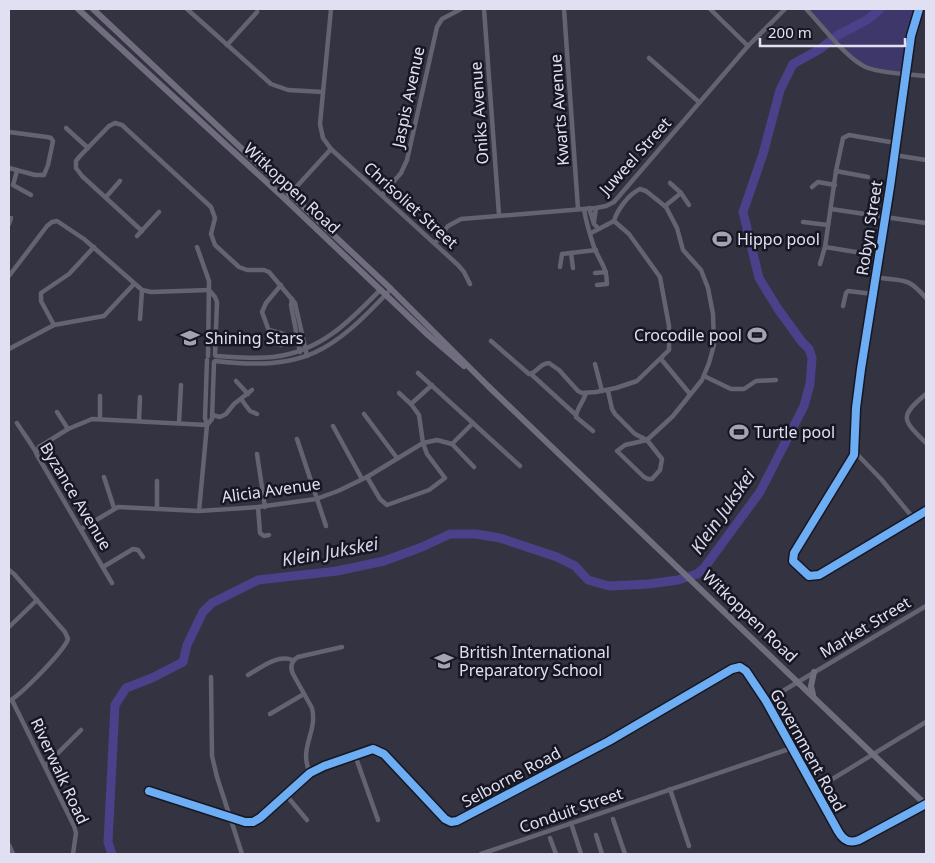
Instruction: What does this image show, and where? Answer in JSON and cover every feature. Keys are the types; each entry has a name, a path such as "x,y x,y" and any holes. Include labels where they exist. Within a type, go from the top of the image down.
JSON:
{"main road":[{"name":"Witkoppen Road","path":"78,9 428,335 488,386"},
{"name":"Witkoppen Road","path":"93,9 391,289 488,386 926,804"},
{"path":"813,696 811,686 814,672"}],"street":[{"path":"187,9 260,76 274,86 288,90 323,92"},
{"name":"Chrisoliet Street","path":"331,9 321,133 325,142 435,243 462,270 470,284"},
{"name":"Jaspis Avenue","path":"382,195 401,174 407,160 437,27 442,19 461,9"},
{"name":"Oniks Avenue","path":"484,9 499,215"},
{"name":"Kwarts Avenue","path":"564,9 578,209"},
{"path":"710,9 748,46"},
{"name":"Juweel Street","path":"435,243 448,226 458,220 596,208 616,201 748,46 785,9"},
{"path":"806,9 857,62 868,68 926,76"},
{"name":"Robyn Street","path":"854,452 856,408 861,369 911,36 918,9"},
{"path":"227,45 257,12"},
{"path":"649,58 699,102"},
{"path":"142,230 76,169 77,160 112,123 122,125 211,207 215,218 211,237 213,243 218,248 239,267 247,270 264,270 269,272 281,285 295,303 302,350 301,358"},
{"path":"66,128 88,148"},
{"path":"9,132 47,137 53,141 44,175 35,175 9,168"},
{"path":"820,264 825,247 842,139 846,136 896,143"},
{"path":"285,200 331,149"},
{"path":"894,154 926,160"},
{"path":"17,171 13,185 31,195"},
{"path":"836,171 868,177"},
{"path":"106,197 120,182"},
{"path":"670,182 689,205"},
{"path":"812,187 818,182 835,185"},
{"path":"591,233 614,221 618,211 633,193 642,189 665,206 678,228 683,250 701,270 708,288 713,314 714,337 711,357 704,376 673,416 647,440 625,445 617,451 644,477 652,479 659,472 663,464 662,457 647,440 635,434 615,414 596,364"},
{"path":"665,206 681,193"},
{"path":"587,208 594,224 599,229"},
{"path":"587,208 587,225 606,272 607,284 597,285"},
{"path":"594,224 596,208"},
{"path":"831,209 926,223"},
{"path":"137,236 159,212"},
{"path":"9,224 11,218"},
{"path":"9,276 52,222 57,221 94,247 142,290 151,292 209,290 216,297 212,419 208,425 199,511"},
{"path":"531,374 542,364 547,363 559,370 578,391 586,393 605,391 637,381 670,350 660,277 630,236 614,221"},
{"path":"803,222 828,225"},
{"path":"54,325 40,294 69,274 94,247"},
{"path":"197,247 209,281 205,418 208,425"},
{"path":"825,247 856,252"},
{"path":"560,267 561,254 596,250"},
{"path":"571,253 573,268"},
{"path":"595,273 606,272"},
{"path":"876,277 909,282 926,298"},
{"path":"9,349 54,325 104,316 134,284"},
{"path":"207,358 210,362 215,359 274,357 302,350 322,342 339,330 385,284"},
{"path":"269,330 286,335 289,339 288,342 275,344 262,316 262,309 281,285"},
{"path":"215,359 251,364 276,364 301,358 328,346 342,337 391,289"},
{"path":"140,319 142,290"},
{"path":"843,306 848,292 873,294"},
{"path":"208,330 216,330"},
{"path":"491,341 576,415 578,421 593,431"},
{"path":"302,350 306,356"},
{"path":"251,364 252,358"},
{"path":"661,359 690,394"},
{"path":"418,373 520,466"},
{"path":"704,376 727,387 744,389 756,381 776,380"},
{"path":"212,415 224,415 234,404 250,392 236,382"},
{"path":"179,423 180,385"},
{"path":"412,404 432,386"},
{"path":"206,390 213,391"},
{"path":"367,477 380,499 387,506 434,488 445,478 427,454 423,443 420,418 412,404 399,393"},
{"path":"576,415 586,393"},
{"path":"926,394 908,411 906,419 910,428 926,443"},
{"path":"100,396 100,418"},
{"path":"139,421 140,397"},
{"path":"241,399 250,411 257,414"},
{"path":"57,412 68,429"},
{"path":"364,414 397,458"},
{"path":"37,451 39,447 68,429 84,421 100,418 208,425"},
{"name":"Byzance Avenue","path":"17,423 29,443 37,451 112,583"},
{"path":"452,444 473,423"},
{"path":"332,426 362,479"},
{"path":"297,439 326,526"},
{"path":"423,443 437,440 452,444 474,467"},
{"name":"Alicia Avenue","path":"114,508 122,506 199,511 258,507 316,499 367,477 423,443"},
{"path":"914,519 881,479 854,452 850,462 792,559 794,564 809,576 819,575 914,519 926,511"},
{"path":"257,454 265,506"},
{"path":"81,529 114,508 104,477"},
{"path":"157,481 157,508"},
{"path":"258,507 260,533 264,536 269,535"},
{"path":"103,567 133,549 138,550 143,557"},
{"path":"9,570 65,632 67,641 28,686 10,701"},
{"path":"9,627 37,600"},
{"name":"Market Street","path":"766,702 926,606"},
{"path":"248,675 278,658 293,660 301,656 342,646"},
{"path":"293,660 292,670 312,708 314,718 305,754 306,764 310,773"},
{"name":"Government Road","path":"740,667 746,671 766,702 841,836 847,841 855,842 926,804"},
{"name":"Selborne Road","path":"149,792 230,817 255,822 310,773 373,749 382,752 442,817 451,822 457,821 600,746 732,669 740,667"},
{"path":"211,677 212,756 242,854"},
{"path":"270,714 304,694"},
{"name":"Riverwalk Road","path":"10,701 76,829 73,854"},
{"path":"816,789 926,722"},
{"path":"45,766 81,730"},
{"name":"Conduit Street","path":"480,854 792,748"},
{"path":"356,755 378,820"},
{"path":"670,790 689,846"},
{"path":"286,795 307,820"},
{"path":"613,819 625,854"},
{"path":"571,824 581,854"},
{"path":"596,835 602,854"},
{"path":"550,838 556,854"},
{"path":"9,845 13,854"}],"shaded area":[{"path":"807,9 917,9 904,74 861,65"}],"waterway":[{"name":"Klein Jukskei","path":"112,854 108,842 115,705 126,688 152,678 183,662 187,645 203,612 212,603 258,580 337,571 384,561 450,534 476,534 500,538 557,557 575,566 588,580 609,586 678,580 697,574 704,568 760,492 804,406 810,384 812,358 809,349 778,309 759,278 743,212 763,154 780,90 793,64 820,49 838,35 867,20 880,9"}],"cycle path":[{"path":"919,9 911,36 890,187 861,369 856,408 854,455 794,553 793,561 809,576 819,575 926,511"},
{"path":"149,791 245,822 253,822 260,818 310,773 324,766 373,749 384,754 445,819 451,822 457,821 609,741 732,669 740,667 746,671 766,701 844,839 852,842 859,840 926,804"}],"place":[{"name":"Hippo pool","path":"722,239"},
{"name":"Crocodile pool","path":"757,335"},
{"name":"Shining Stars","path":"190,338"},
{"name":"Turtle pool","path":"739,432"},
{"name":"British International Preparatory School","path":"444,661"}]}
